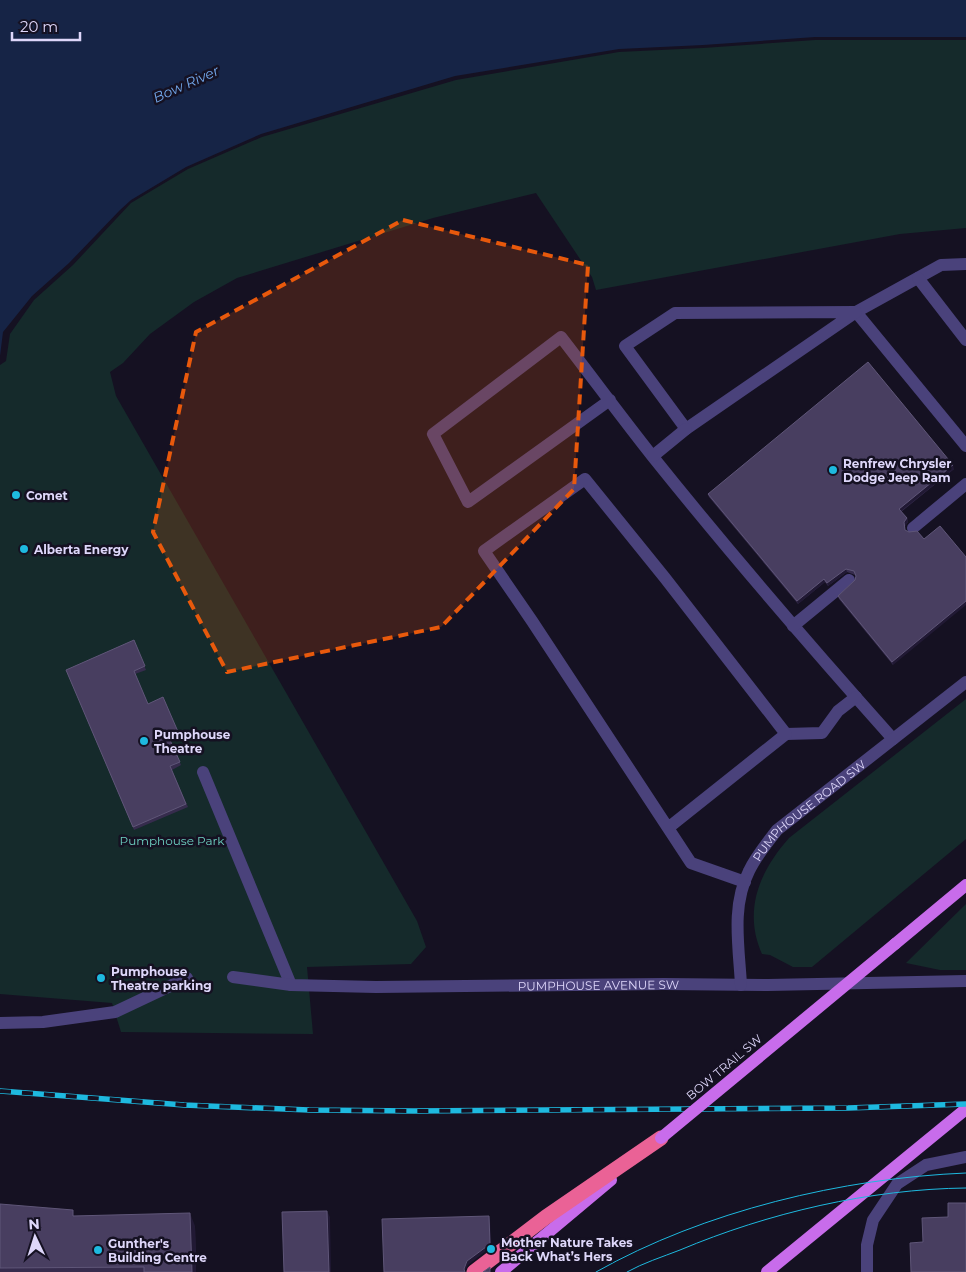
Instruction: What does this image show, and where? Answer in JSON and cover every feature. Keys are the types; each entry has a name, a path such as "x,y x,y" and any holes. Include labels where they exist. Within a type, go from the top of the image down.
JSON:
{"highway":[{"path":"474,1272 546,1217 661,1138"}],"main road":[{"name":"BOW TRAIL SW","path":"501,1272 966,885"},
{"path":"767,1272 966,1109"}],"street":[{"path":"653,456 686,429 856,312 942,265 966,264"},
{"path":"918,278 966,340"},
{"path":"686,429 624,346 675,313 856,312"},
{"path":"856,312 966,446"},
{"path":"610,400 468,502 433,434 561,337 610,400 653,456 793,626 893,739"},
{"path":"744,882 691,863 484,551 586,479 666,578 786,734"},
{"path":"913,528 966,484"},
{"path":"793,626 849,580"},
{"name":"PUMPHOUSE ROAD SW","path":"741,984 737,918 744,882 761,850 777,830 966,682"},
{"path":"668,828 786,734 822,733 838,711 856,697"},
{"path":"203,772 291,985"},
{"name":"PUMPHOUSE AVENUE SW","path":"233,977 291,985 376,987 966,981"},
{"path":"0,1023 43,1022 115,1012 187,978"},
{"path":"867,1272 867,1245 873,1220 897,1184 926,1165 966,1156"}],"highlighted area":[{"path":"403,220 588,265 574,489 441,627 227,672 153,532 196,332"}],"green space":[{"name":"Pumphouse Park","path":"815,40 966,40 966,228 900,234 596,290 592,277 536,193 433,218 237,278 194,302 150,334 123,363 110,372 116,396 417,921 426,947 411,964 307,967 313,1034 121,1032 112,1003 0,994 0,365 6,361 10,334 34,300 73,265 131,203 188,169 262,137 456,80 619,52"},
{"path":"966,699 966,839 812,967 793,967 770,955 762,954 756,938 754,907 762,878 778,851 789,838"},
{"path":"966,904 966,970 940,970 906,963"}],"water":[{"name":"Bow River","path":"0,0 966,0 966,37 815,37 619,49 455,76 261,134 186,167 131,200 69,263 32,296 3,332 0,356"}],"building":[{"path":"868,362 953,465 899,509 907,518 904,522 905,530 909,532 917,531 924,539 940,526 966,557 966,601 892,662 838,596 855,580 854,571 846,569 827,583 824,579 797,601 708,494"},
{"path":"134,640 145,666 134,671 148,704 163,697 179,734 169,738 180,762 170,766 186,804 133,827 66,670"},
{"path":"948,1203 966,1203 966,1272 911,1272 910,1243 923,1242 922,1218 948,1217"},
{"name":"Gunther's Building Centre","path":"0,1204 73,1210 73,1216 190,1213 192,1272 144,1272 144,1267 0,1268"},
{"path":"327,1211 329,1272 284,1272 282,1212"},
{"path":"489,1216 490,1244 467,1261 464,1269 465,1272 384,1272 382,1219"},
{"path":"490,1267 490,1272 483,1272"}],"tram line":[{"path":"596,1272 638,1250 682,1232 728,1215 775,1201 871,1182 966,1173"},
{"path":"627,1272 714,1237 784,1214 857,1198 930,1189 966,1188"}],"railway":[{"path":"0,1091 184,1105 309,1110 848,1108 966,1104"}],"place":[{"name":"Renfrew Chrysler Dodge Jeep Ram","path":"833,470"},
{"name":"Comet","path":"16,495"},
{"name":"Alberta Energy","path":"24,549"},
{"name":"Pumphouse Theatre","path":"144,741"},
{"name":"Pumphouse Theatre parking","path":"101,978"},
{"name":"Mother Nature Takes Back What’s Hers","path":"491,1249"},
{"name":"Gunther's Building Centre","path":"98,1250"}]}
